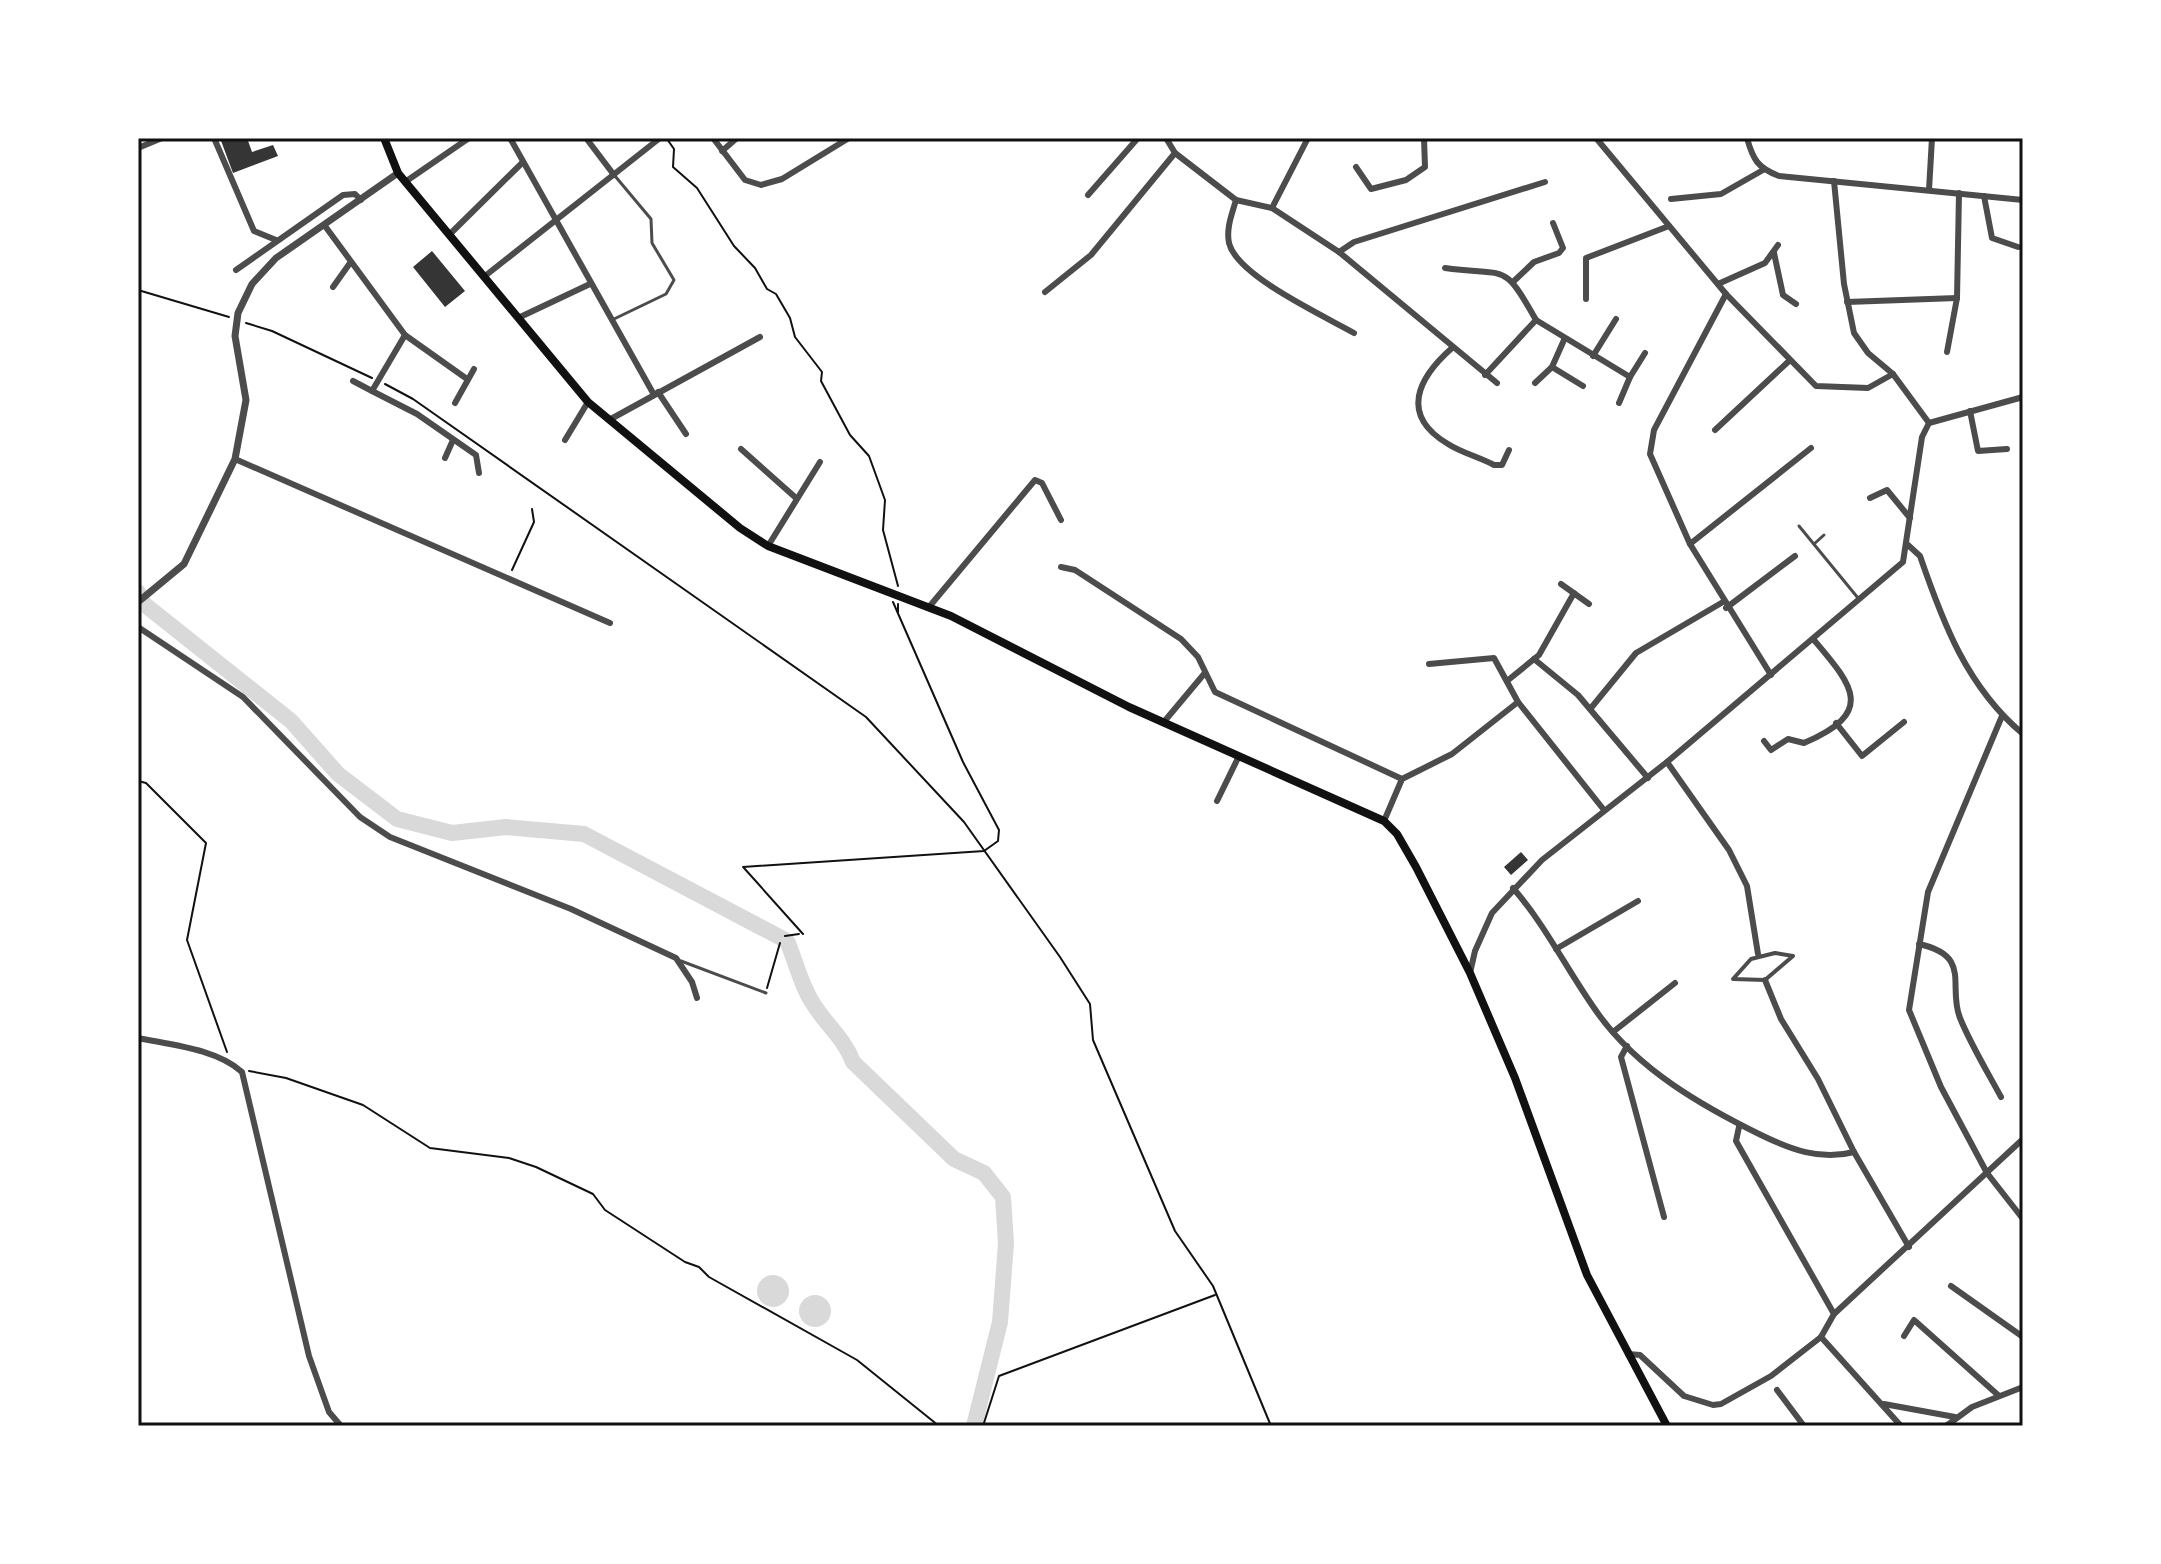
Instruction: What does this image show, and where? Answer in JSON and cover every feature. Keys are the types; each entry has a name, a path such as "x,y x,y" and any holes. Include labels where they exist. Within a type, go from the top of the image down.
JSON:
{"main road":[{"path":"384,138 398,173 588,402 740,528 768,546 927,606 1163,723 1384,821 1397,834 1470,973 1515,1078 1587,1275 1667,1426"}],"street":[{"path":"138,148 162,138"},
{"path":"214,138 254,231 276,240"},
{"path":"405,182 469,138"},
{"path":"510,138 611,320 686,434"},
{"path":"586,138 614,175"},
{"path":"485,276 663,138"},
{"path":"713,138 745,180 761,185 782,179 849,138"},
{"path":"722,151 737,138"},
{"path":"1088,195 1138,138"},
{"path":"1166,138 1175,153 1236,200 1272,208 1339,252 1497,383"},
{"path":"1272,208 1308,138"},
{"path":"1356,167 1371,189 1406,180 1425,167 1424,138"},
{"path":"1596,138 1726,294 1816,386 1868,388 1893,374"},
{"path":"1747,138 1752,159 1763,170 1779,176 2023,200"},
{"path":"1929,190 1932,138"},
{"path":"1045,292 1091,255 1175,153"},
{"path":"448,235 523,162"},
{"path":"1671,199 1721,194 1763,170"},
{"path":"138,602 184,564 235,459 246,400 235,336 238,313 252,284 276,258 398,173"},
{"path":"1834,181 1847,302 1854,333 1868,353 1893,374 1929,423"},
{"path":"1339,252 1354,242 1545,182"},
{"path":"1947,352 1957,298 1959,193"},
{"path":"236,270 343,195 355,194 361,200"},
{"path":"1984,196 1992,238 2018,247"},
{"path":"1236,200 1228,230 1230,246 1238,259 1264,280 1354,333"},
{"path":"1514,281 1534,262 1559,253 1563,248 1553,223"},
{"path":"325,226 405,335 467,379"},
{"path":"1586,299 1586,258 1669,226"},
{"path":"1718,284 1765,263 1778,245"},
{"path":"1774,253 1783,295 1796,304"},
{"path":"333,287 350,263"},
{"path":"1445,268 1493,271 1514,281 1536,320 1564,340 1630,377"},
{"path":"518,318 590,284"},
{"path":"1726,294 1650,440 1650,454 1690,544 1771,675"},
{"path":"1847,302 1957,298"},
{"path":"1593,356 1616,319"},
{"path":"1485,375 1536,320"},
{"path":"372,391 405,335"},
{"path":"609,420 760,337"},
{"path":"1535,383 1552,367 1564,340"},
{"path":"1452,348 1434,364 1419,389 1421,417 1431,432 1449,445 1502,468 1509,450"},
{"path":"1619,403 1645,353"},
{"path":"1715,430 1789,361"},
{"path":"1552,367 1583,386"},
{"path":"455,403 474,369"},
{"path":"353,381 417,414 476,455 479,473"},
{"path":"1470,973 1487,922 1513,888 1814,640 1903,562 1922,437 1929,423 2023,397"},
{"path":"565,440 588,402"},
{"path":"1970,411 1978,451 2007,449"},
{"path":"445,458 453,440"},
{"path":"1690,544 1811,448"},
{"path":"741,449 796,498"},
{"path":"235,459 509,576 610,623"},
{"path":"768,546 820,462"},
{"path":"927,606 1035,480 1042,483 1061,520"},
{"path":"1870,498 1887,490 1910,518"},
{"path":"1908,545 1920,556 1956,651 1973,681 2002,716 2023,734"},
{"path":"1591,708 1636,653 1657,638 1725,605 1795,556"},
{"path":"1061,567 1075,570 1181,639 1198,657 1215,692 1402,779"},
{"path":"1561,584 1589,604"},
{"path":"1507,681 1534,659 1551,639 1574,593"},
{"path":"138,627 243,697 360,817 390,837 571,909 678,959 692,982 697,998"},
{"path":"1764,741 1771,750 1788,739 1804,743 1836,723 1851,706 1853,695 1849,682 1814,640"},
{"path":"1429,664 1494,658 1518,702 1553,741 1604,810"},
{"path":"1534,659 1591,708 1648,778"},
{"path":"1163,723 1204,674"},
{"path":"1384,821 1402,779 1452,754 1518,702"},
{"path":"2002,716 1928,892 1909,1010 1941,1087 1987,1173 2023,1219"},
{"path":"1836,723 1862,756 1904,722"},
{"path":"1217,801 1238,758"},
{"path":"1667,762 1729,850 1747,886 1758,954"},
{"path":"1513,888 1533,911 1613,1032 1677,1089 1739,1127 1771,1142 1822,1157 1854,1152"},
{"path":"1556,949 1638,901"},
{"path":"1919,944 1934,948 1951,962 1958,978 1958,1015 2001,1097"},
{"path":"1758,954 1793,956 1765,980 1733,979 1739,968 1758,954"},
{"path":"1765,980 1781,1019 1818,1079 1854,1152 1909,1247"},
{"path":"1613,1032 1675,983"},
{"path":"138,1038 187,1048 231,1063 242,1072 309,1356 329,1412 341,1426"},
{"path":"1627,1046 1621,1057 1664,1217"},
{"path":"1739,1127 1736,1141 1834,1314"},
{"path":"1627,1354 1640,1355 1684,1396 1713,1405 1741,1396 1821,1337 1834,1314 2023,1139"},
{"path":"1951,1286 2023,1337"},
{"path":"1904,1336 1914,1320 1998,1395"},
{"path":"1821,1337 1901,1426"},
{"path":"1946,1426 1955,1417 1998,1395 2023,1387"},
{"path":"1777,1390 1804,1426"},
{"path":"1883,1404 1955,1417"}],"lane":[{"path":"611,320 666,294 674,280 652,243 651,219 614,175"},
{"path":"1799,526 1860,601"},
{"path":"1814,544 1824,535"},
{"path":"678,959 766,993"}],"path":[{"path":"663,138 674,149 673,167 697,188 734,246 755,268 767,289 776,294 790,318 795,337 822,372 821,381 850,435 869,456 885,500 883,530 898,613"},
{"path":"138,290 225,315"},
{"path":"254,326 378,380 413,399 584,516 866,717 964,822 1085,996 1092,1012 1093,1040 1175,1231 1217,1295 1271,1426"},
{"path":"509,576 534,522 532,509"},
{"path":"785,936 801,934 743,867 984,851 998,841 999,830 963,762 892,601 897,596"},
{"path":"138,781 146,783 206,843 187,940 231,1063"},
{"path":"766,993 780,943"},
{"path":"242,1072 286,1078 363,1105 430,1148 509,1158 593,1194 605,1210 685,1262 699,1267 709,1277 857,1360 939,1426"},
{"path":"983,1426 999,1376 1217,1295"}],"shaded area":[{"path":"773,1275 784,1280 789,1291 784,1302 773,1307 762,1302 757,1291 762,1280"},
{"path":"815,1295 826,1300 831,1311 826,1322 815,1327 804,1322 799,1311 804,1300"}],"building":[{"path":"220,138 247,138 252,152 273,145 278,156 233,173"},
{"path":"432,251 465,291 445,307 413,267"},
{"path":"1521,852 1528,860 1511,875 1504,867"}],"waterway":[{"path":"138,592 144,604 291,721 338,774 397,819 452,833 506,827 584,834 787,941 809,998 845,1046 853,1062 954,1159 984,1173 1003,1197 1006,1243 1000,1322 974,1426"}]}
